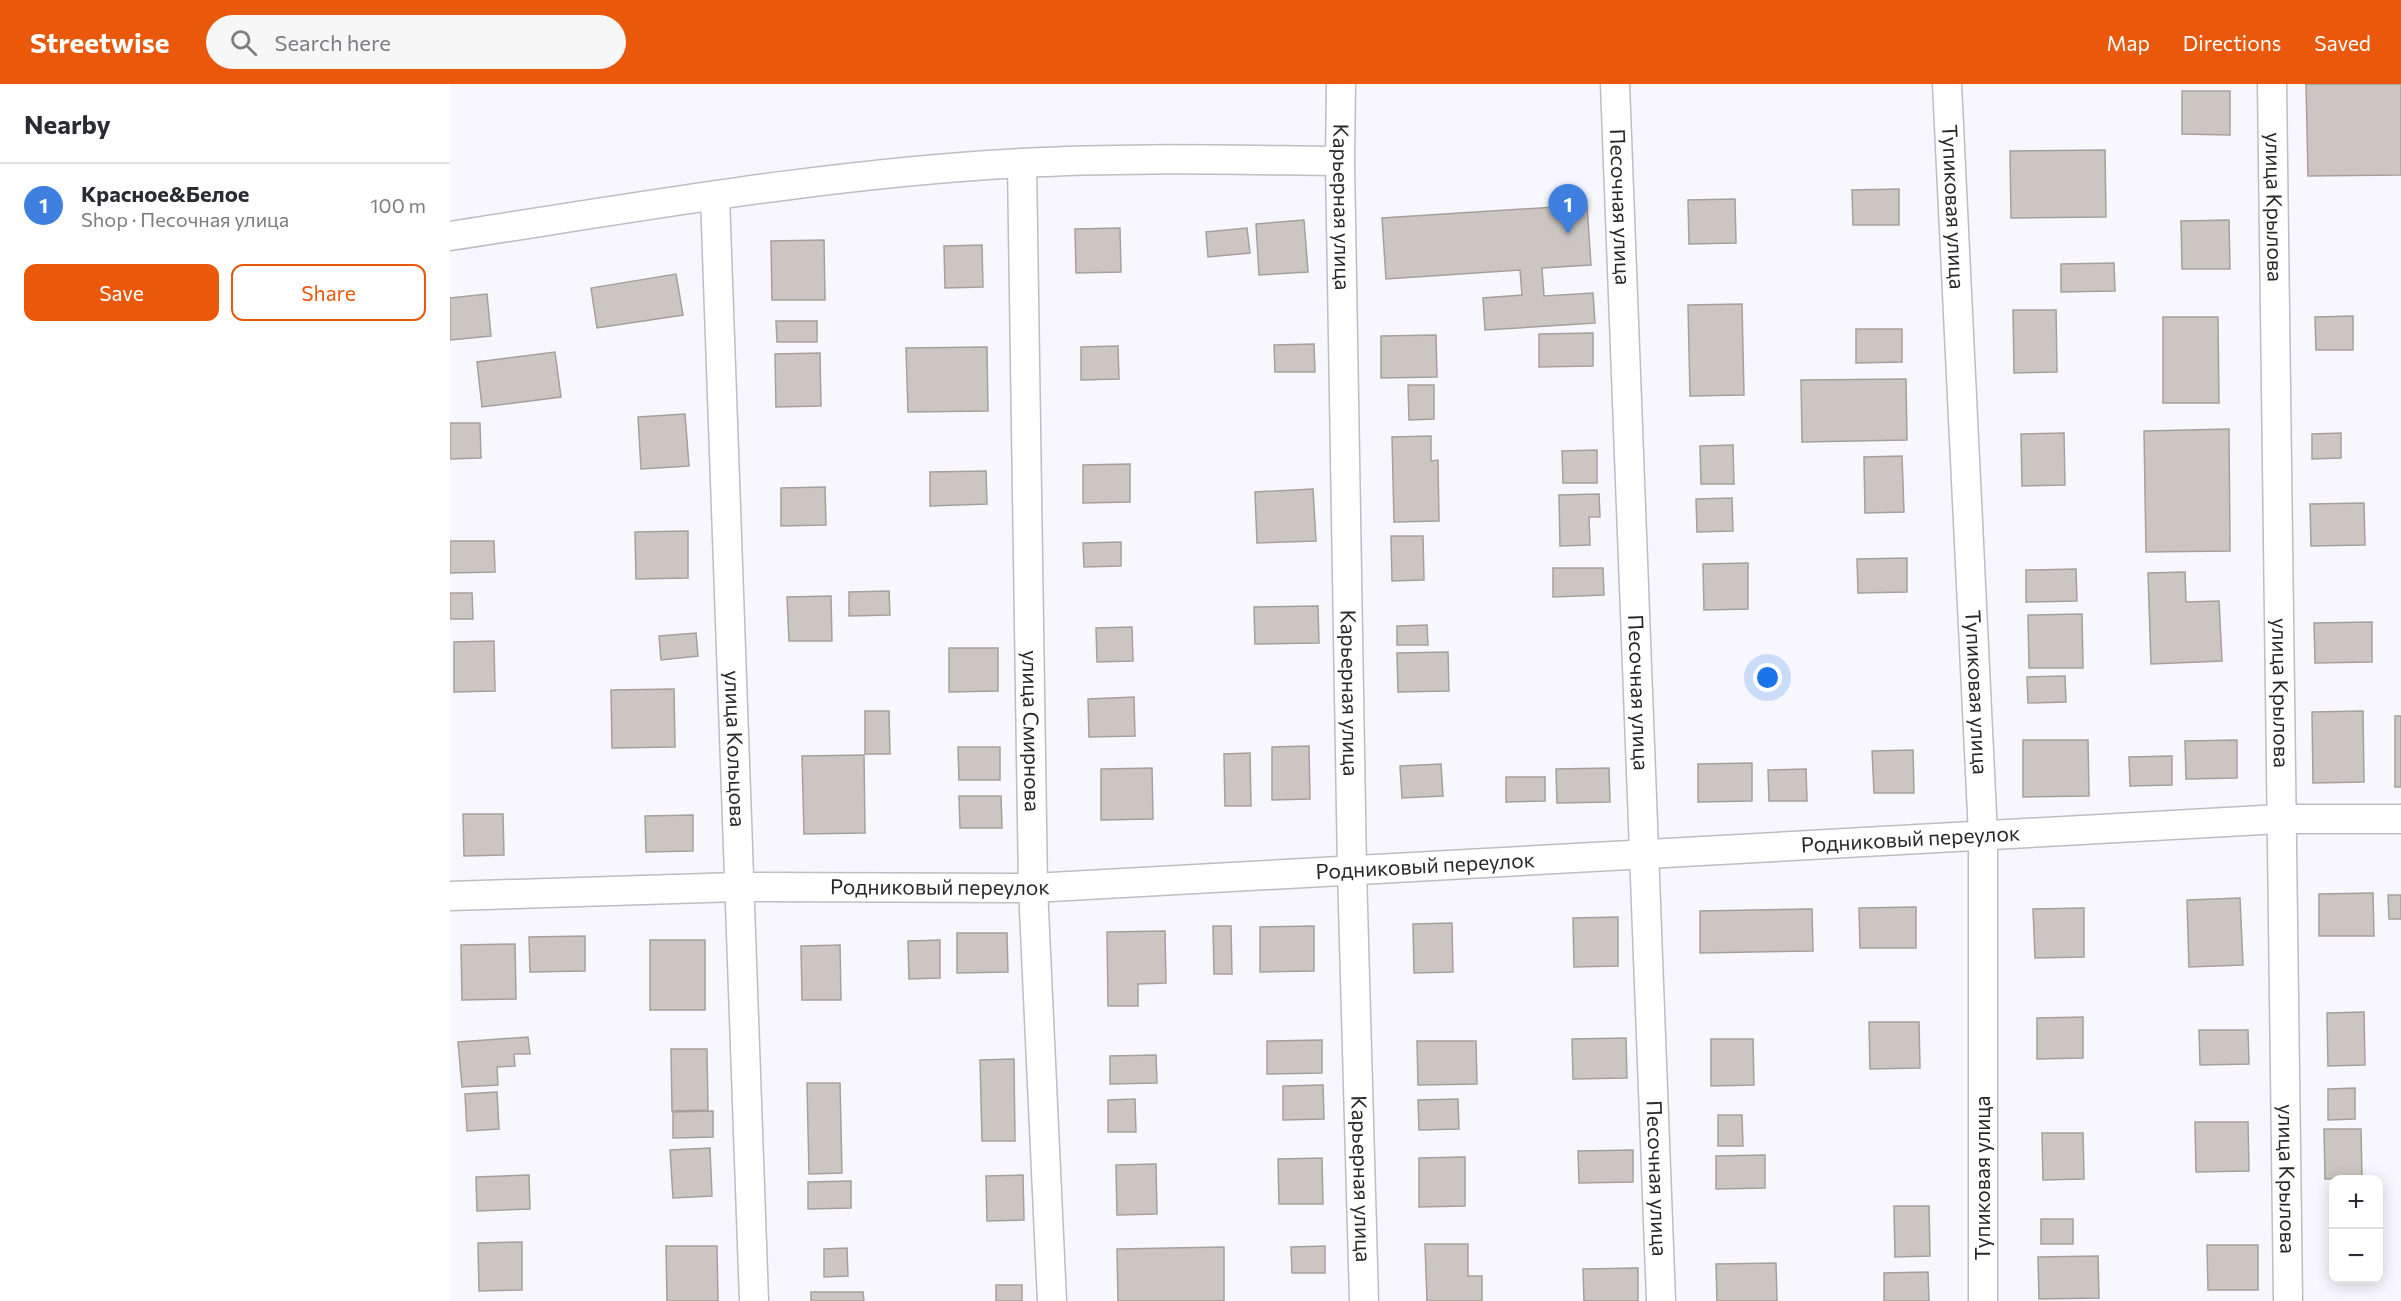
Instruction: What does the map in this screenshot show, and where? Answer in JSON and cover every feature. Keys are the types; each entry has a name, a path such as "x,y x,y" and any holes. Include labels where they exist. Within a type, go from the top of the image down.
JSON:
{"street":[{"name":"Карьерная улица","path":"1341,84 1340,161 1352,870 1364,1301"},
{"name":"Песочная улица","path":"1616,84 1661,1301"},
{"name":"Тупиковая улица","path":"1947,84 1983,835 1983,1301"},
{"name":"улица Крылова","path":"2272,84 2288,1301"},
{"path":"450,236 860,177 1022,163 1340,161"},
{"name":"улица Смирнова","path":"1022,163 1033,888 1052,1301"},
{"name":"улица Кольцова","path":"715,197 754,1301"},
{"name":"Родниковый переулок","path":"450,896 738,886 1033,888 2280,819 2401,819"}],"building":[{"path":"2306,84 2401,84 2401,175 2308,176"},
{"path":"2182,91 2230,91 2230,135 2182,134"},
{"path":"2105,150 2106,217 2011,218 2010,151"},
{"path":"1899,189 1899,225 1853,225 1852,190"},
{"path":"1735,199 1736,243 1689,244 1688,200"},
{"path":"1587,205 1591,265 1542,268 1544,296 1593,293 1595,323 1485,330 1483,298 1522,295 1520,270 1386,279 1382,218"},
{"path":"1304,220 1308,272 1259,275 1256,224"},
{"path":"2229,220 2230,269 2182,269 2181,221"},
{"path":"1120,228 1121,272 1076,273 1075,229"},
{"path":"1247,228 1250,253 1208,257 1206,232"},
{"path":"824,240 825,300 772,300 771,241"},
{"path":"982,245 983,287 945,288 944,246"},
{"path":"2114,263 2115,291 2061,292 2061,264"},
{"path":"676,274 683,315 597,328 591,288"},
{"path":"487,294 491,336 450,340 450,298"},
{"path":"1742,304 1744,395 1690,396 1688,305"},
{"path":"2013,310 2056,310 2057,372 2014,373"},
{"path":"2353,316 2353,350 2316,350 2315,317"},
{"path":"2163,317 2218,317 2219,403 2163,403"},
{"path":"776,321 817,321 817,342 777,342"},
{"path":"1856,329 1902,329 1902,362 1856,363"},
{"path":"1593,333 1593,366 1539,367 1539,334"},
{"path":"1436,335 1437,377 1381,378 1381,336"},
{"path":"1314,344 1315,372 1275,372 1274,345"},
{"path":"1118,346 1119,379 1081,380 1081,347"},
{"path":"987,347 988,411 908,412 906,348"},
{"path":"555,352 561,397 482,407 477,362"},
{"path":"820,353 821,406 776,407 775,354"},
{"path":"1906,379 1907,440 1802,442 1801,380"},
{"path":"1408,385 1434,385 1434,419 1409,420"},
{"path":"685,414 689,466 641,469 638,417"},
{"path":"450,423 480,423 481,458 450,459"},
{"path":"2229,429 2230,551 2146,552 2144,431"},
{"path":"2064,433 2065,485 2022,486 2021,434"},
{"path":"2341,433 2341,458 2312,459 2312,434"},
{"path":"1431,436 1431,461 1438,460 1439,521 1394,522 1392,437"},
{"path":"1733,445 1734,484 1701,484 1700,446"},
{"path":"1597,450 1597,483 1563,483 1562,451"},
{"path":"1902,456 1904,512 1865,513 1864,457"},
{"path":"1130,464 1130,502 1083,503 1083,465"},
{"path":"986,471 987,504 930,506 930,472"},
{"path":"825,487 826,525 781,526 781,488"},
{"path":"1313,489 1316,541 1257,543 1255,492"},
{"path":"1599,494 1600,517 1589,517 1590,545 1560,546 1559,495"},
{"path":"1732,498 1733,531 1697,532 1696,499"},
{"path":"2364,503 2365,545 2311,546 2310,504"},
{"path":"688,531 688,578 636,579 635,532"},
{"path":"1391,536 1423,536 1424,580 1392,581"},
{"path":"450,541 494,541 495,572 450,573"},
{"path":"1121,542 1121,566 1084,567 1083,543"},
{"path":"1907,558 1907,592 1858,593 1857,559"},
{"path":"1748,563 1748,609 1704,610 1703,564"},
{"path":"1553,568 1603,568 1604,595 1553,597"},
{"path":"2076,569 2077,601 2026,602 2026,570"},
{"path":"2185,572 2186,602 2219,601 2222,661 2151,664 2148,573"},
{"path":"889,591 890,615 849,616 849,592"},
{"path":"450,593 472,593 473,619 450,619"},
{"path":"831,596 832,641 789,641 787,597"},
{"path":"1318,606 1319,643 1255,644 1254,607"},
{"path":"2082,614 2083,668 2029,668 2028,615"},
{"path":"2372,622 2372,662 2315,663 2314,623"},
{"path":"1427,625 1428,645 1397,645 1397,626"},
{"path":"1132,627 1133,661 1097,662 1096,628"},
{"path":"696,633 698,656 661,660 659,636"},
{"path":"494,641 495,691 454,692 454,642"},
{"path":"949,648 998,648 998,691 949,692"},
{"path":"1448,652 1449,691 1398,692 1397,653"},
{"path":"2065,676 2066,702 2028,703 2027,677"},
{"path":"674,689 675,747 612,748 611,690"},
{"path":"1134,697 1135,736 1089,737 1088,699"},
{"path":"865,711 889,711 890,754 865,754"},
{"path":"2363,711 2364,782 2313,783 2312,712"},
{"path":"2395,716 2401,716 2401,787 2395,787"},
{"path":"2023,740 2088,740 2089,796 2023,797"},
{"path":"2237,740 2237,778 2186,779 2185,741"},
{"path":"1309,746 1310,799 1272,800 1272,747"},
{"path":"958,747 1000,747 1000,780 959,780"},
{"path":"1913,750 1914,793 1874,793 1872,751"},
{"path":"1250,753 1251,806 1225,806 1224,754"},
{"path":"864,755 865,833 804,834 802,756"},
{"path":"2172,756 2172,785 2130,786 2129,757"},
{"path":"1752,763 1752,801 1698,802 1698,764"},
{"path":"1441,764 1443,796 1402,798 1400,766"},
{"path":"1152,768 1153,819 1101,820 1101,769"},
{"path":"1609,768 1610,802 1557,803 1556,769"},
{"path":"1806,769 1807,801 1769,801 1768,770"},
{"path":"1506,777 1545,777 1545,801 1506,802"},
{"path":"959,796 1001,796 1002,828 960,828"},
{"path":"463,814 503,814 504,855 464,856"},
{"path":"693,815 693,851 646,852 645,816"},
{"path":"2373,893 2374,936 2319,936 2319,894"},
{"path":"2388,895 2401,895 2401,919 2389,919"},
{"path":"2240,898 2243,965 2189,967 2187,900"},
{"path":"1916,907 1916,948 1860,948 1859,908"},
{"path":"2084,908 2084,957 2035,958 2033,909"},
{"path":"1812,909 1813,951 1700,953 1700,911"},
{"path":"1618,917 1618,966 1574,967 1573,918"},
{"path":"1452,923 1453,972 1414,973 1413,924"},
{"path":"1213,926 1231,926 1232,974 1214,974"},
{"path":"1314,926 1314,971 1260,972 1260,927"},
{"path":"1165,931 1166,983 1138,984 1138,1006 1108,1006 1107,932"},
{"path":"957,933 1007,933 1008,972 957,973"},
{"path":"585,936 585,971 530,972 529,937"},
{"path":"650,940 705,940 705,1010 650,1010"},
{"path":"940,940 940,978 909,979 908,941"},
{"path":"515,944 516,999 462,1000 461,945"},
{"path":"840,945 841,1000 802,1000 801,946"},
{"path":"2364,1012 2365,1065 2328,1066 2327,1013"},
{"path":"2083,1017 2083,1058 2037,1059 2037,1018"},
{"path":"1869,1022 1919,1022 1920,1068 1870,1069"},
{"path":"2199,1030 2248,1030 2249,1064 2200,1065"},
{"path":"528,1037 530,1054 514,1054 515,1066 497,1067 498,1085 462,1087 458,1042"},
{"path":"1626,1038 1627,1078 1573,1079 1572,1039"},
{"path":"1711,1039 1753,1039 1754,1085 1711,1086"},
{"path":"1322,1040 1322,1073 1267,1074 1267,1041"},
{"path":"1417,1041 1476,1041 1477,1084 1418,1085"},
{"path":"671,1049 707,1049 708,1110 672,1111"},
{"path":"1156,1055 1157,1083 1110,1084 1110,1056"},
{"path":"1014,1059 1015,1141 982,1141 980,1060"},
{"path":"807,1083 840,1083 842,1173 809,1174"},
{"path":"1323,1085 1324,1119 1283,1120 1283,1086"},
{"path":"2355,1088 2355,1119 2328,1120 2328,1089"},
{"path":"497,1092 499,1129 467,1131 465,1094"},
{"path":"1135,1099 1136,1132 1108,1132 1108,1100"},
{"path":"1458,1099 1459,1129 1419,1130 1418,1100"},
{"path":"713,1111 713,1137 673,1138 673,1112"},
{"path":"1718,1115 1742,1115 1743,1146 1718,1146"},
{"path":"2195,1122 2248,1122 2249,1171 2196,1172"},
{"path":"2324,1129 2361,1129 2362,1175 2329,1175 2329,1179 2325,1179"},
{"path":"2042,1133 2083,1133 2084,1179 2043,1180"},
{"path":"710,1148 712,1196 673,1198 670,1150"},
{"path":"1633,1150 1633,1182 1579,1183 1578,1151"},
{"path":"1765,1155 1765,1188 1716,1189 1716,1156"},
{"path":"1465,1157 1465,1206 1419,1207 1419,1158"},
{"path":"1322,1158 1323,1204 1279,1204 1278,1159"},
{"path":"1156,1164 1157,1214 1117,1215 1116,1165"},
{"path":"529,1175 530,1209 477,1211 476,1177"},
{"path":"1023,1175 1024,1220 987,1221 986,1176"},
{"path":"851,1181 851,1208 808,1209 808,1182"},
{"path":"1894,1206 1929,1206 1930,1256 1895,1257"},
{"path":"2041,1219 2073,1219 2073,1244 2041,1244"},
{"path":"522,1242 522,1290 479,1291 478,1243"},
{"path":"1425,1244 1468,1244 1468,1276 1482,1276 1482,1301 1427,1301"},
{"path":"2207,1245 2258,1245 2258,1290 2208,1290"},
{"path":"666,1246 717,1246 718,1301 667,1301"},
{"path":"1325,1246 1325,1273 1292,1273 1291,1247"},
{"path":"1224,1247 1224,1301 1118,1301 1117,1249"},
{"path":"847,1248 848,1276 824,1277 824,1249"},
{"path":"2098,1256 2099,1298 2039,1299 2038,1257"},
{"path":"1776,1263 1777,1301 1717,1301 1716,1264"},
{"path":"1638,1268 1638,1301 1584,1301 1583,1269"},
{"path":"1928,1272 1929,1301 1884,1301 1884,1273"},
{"path":"996,1285 1022,1285 1022,1301 996,1301"},
{"path":"811,1292 863,1292 864,1301 811,1301"}],"place":[{"name":"Красное&Белое","path":"1568,234"}]}
